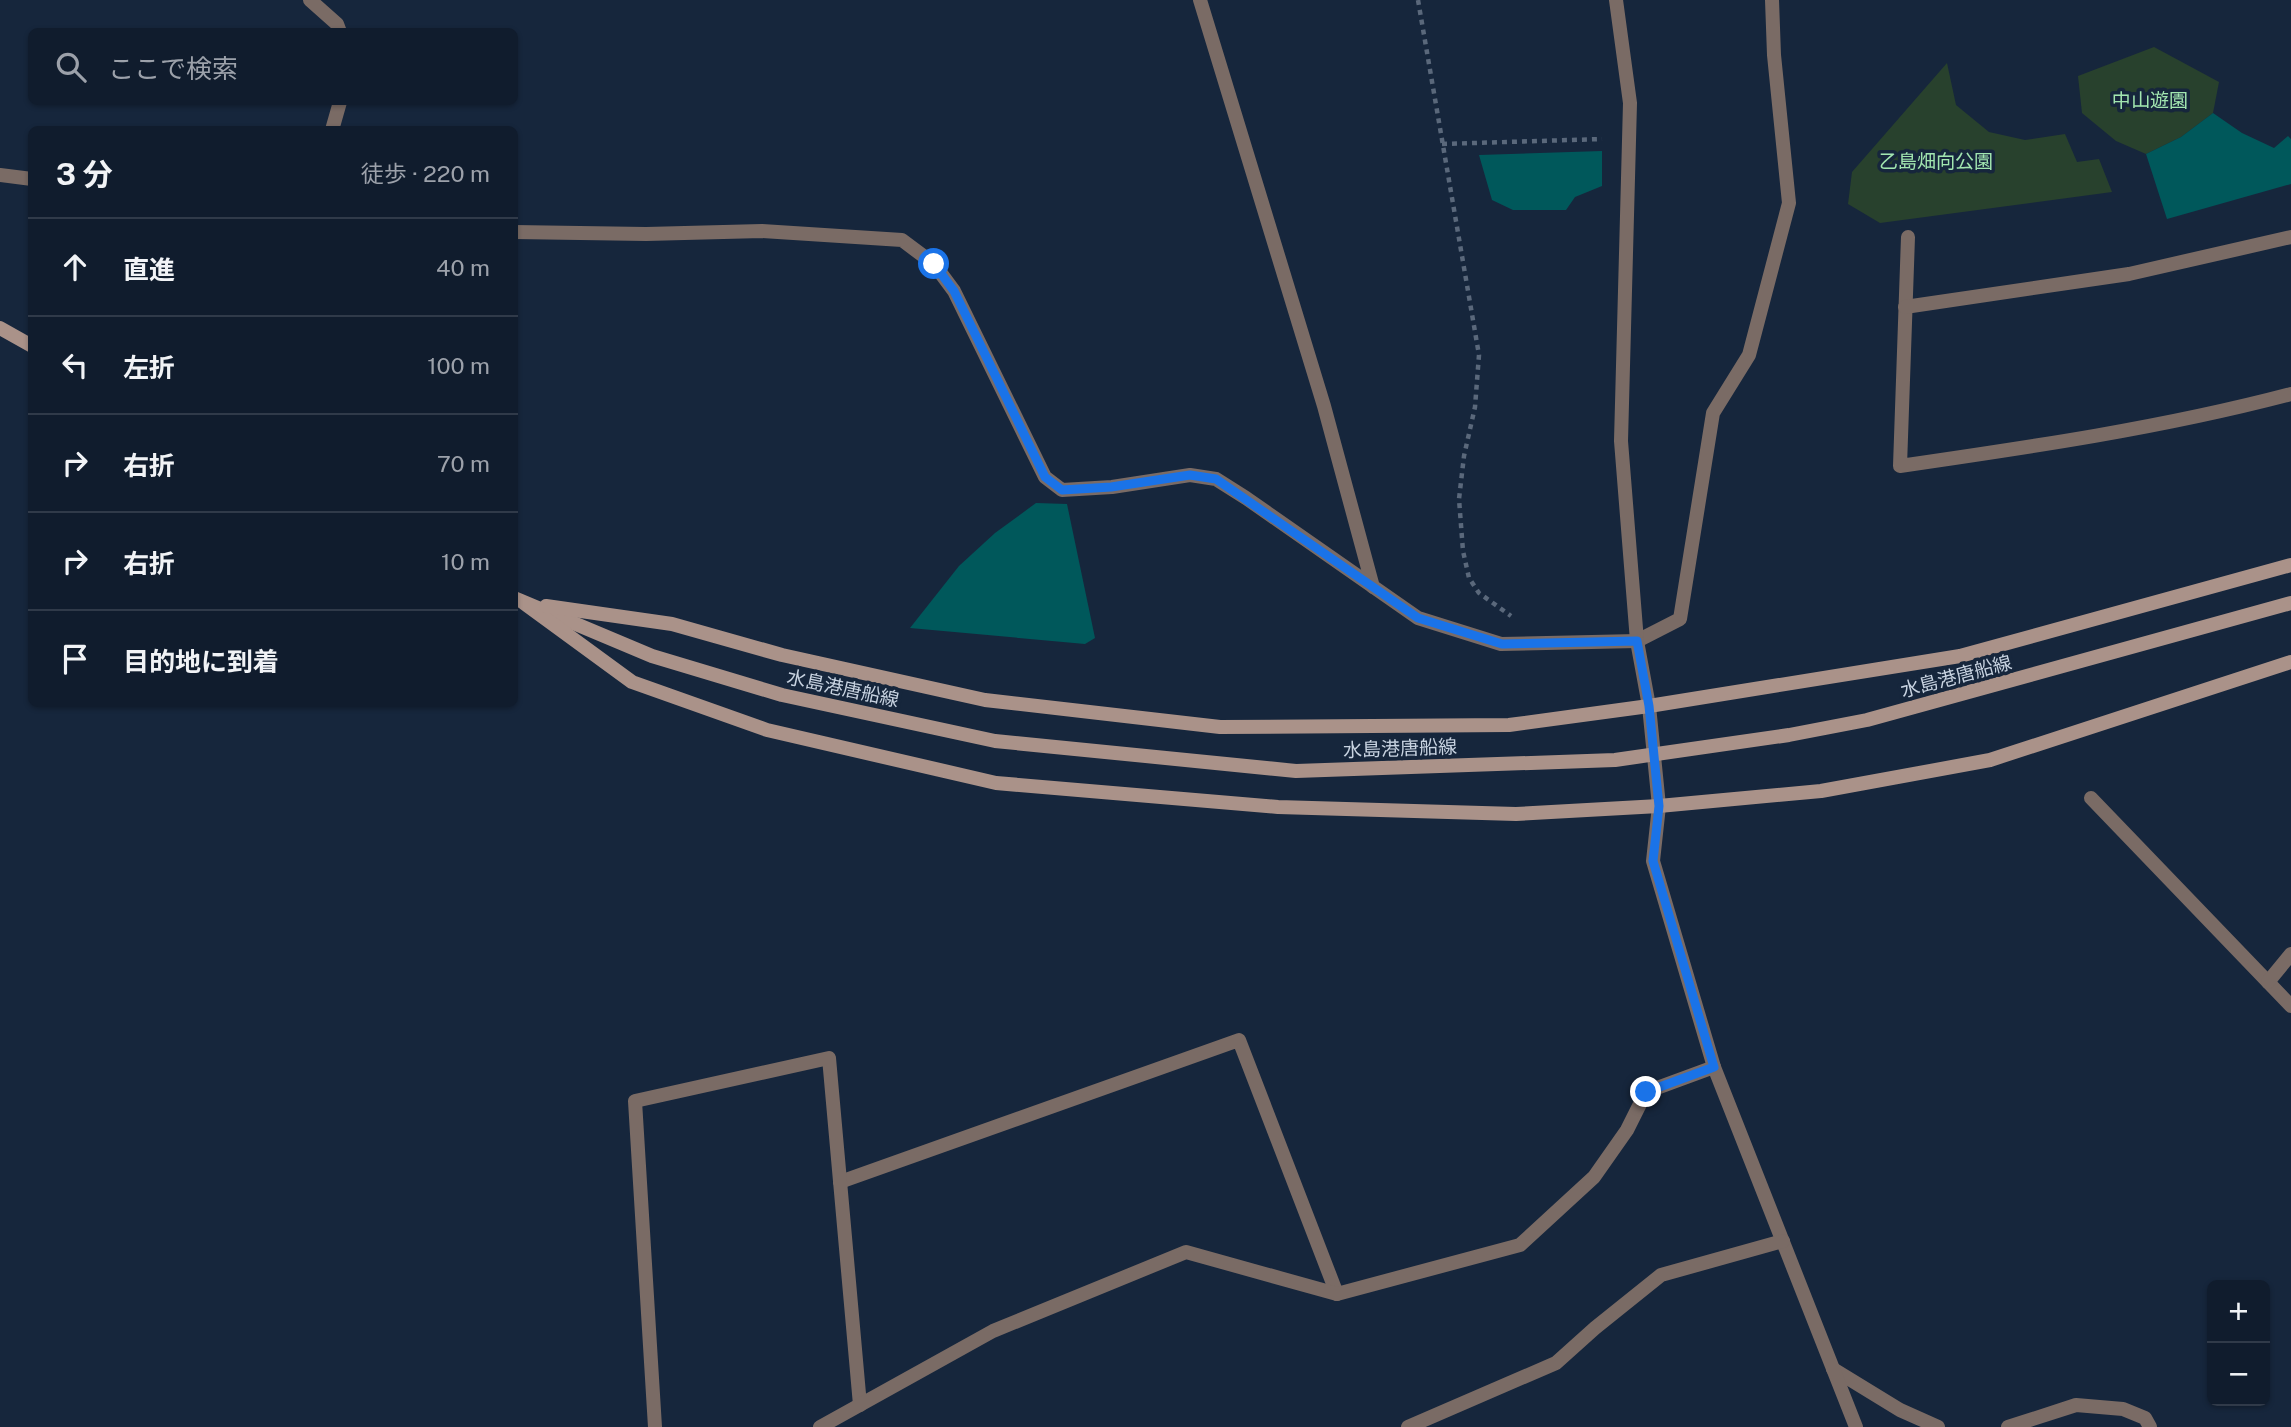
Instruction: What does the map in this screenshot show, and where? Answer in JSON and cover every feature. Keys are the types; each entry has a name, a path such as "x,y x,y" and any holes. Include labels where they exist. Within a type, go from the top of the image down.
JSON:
{"main road":[{"path":"0,328 28,344"},
{"path":"519,600 672,624 782,655 985,700 1220,727 1509,725 1649,706 1960,656 2291,565"},
{"path":"519,600 632,682 767,730 996,783 1278,807 1516,814 1659,806 1821,791 1990,760 2291,662"},
{"name":"水島港唐船線","path":"519,600 652,656 782,695 995,741 1296,771 1615,760 1706,748 1867,720 2291,603"}],"street":[{"path":"310,0 338,28"},
{"path":"1200,0 1324,406 1373,586"},
{"path":"1616,0 1630,103 1621,441 1637,641 1649,706 1659,806 1653,861 1714,1067 1856,1427"},
{"path":"518,232 646,234 762,231 902,240 934,264 954,291 1045,477 1062,490 1111,487 1190,475 1216,479 1418,618 1502,644 1637,641 1680,619 1713,413 1749,355 1789,203 1774,55 1772,0"},
{"path":"333,126 339,105"},
{"path":"0,175 28,178"},
{"path":"1908,237 1900,466 2074,441 2291,394"},
{"path":"1905,307 2129,274 2291,237"},
{"path":"2091,798 2291,1006"},
{"path":"2268,982 2291,954"},
{"path":"840,1182 1239,1040 1337,1294"},
{"path":"655,1427 635,1101 829,1058 860,1405"},
{"path":"820,1427 993,1331 1186,1252 1337,1294 1520,1245 1594,1177 1628,1130 1646,1092 1714,1067"},
{"path":"1408,1427 1556,1363 1661,1275 1783,1241"},
{"path":"1833,1369 1900,1410 1938,1427"},
{"path":"2008,1427 2076,1405 2123,1409 2145,1418 2150,1427"}],"path":[{"path":"1418,0 1479,355 1475,407 1464,456 1459,499 1463,551 1469,578 1479,593 1520,623 1538,643"},
{"path":"1442,144 1629,138"}],"green space":[{"name":"中山遊園","path":"2154,47 2219,82 2213,113 2181,137 2146,154 2116,141 2082,113 2078,76"},
{"name":"乙島畑向公園","path":"1947,63 1956,105 1989,132 2025,140 2065,134 2077,162 2099,159 2112,192 1880,223 1848,204 1852,172"}],"shaded area":[{"path":"2213,113 2242,133 2274,148 2288,136 2291,139 2291,184 2167,219 2146,154 2181,137"},
{"path":"1602,151 1602,186 1575,197 1566,210 1513,210 1492,200 1479,155"},
{"path":"1036,503 1067,504 1095,638 1085,644 910,628 959,566 995,533"}],"route":[{"path":"934,264 954,291 1045,477 1062,490 1111,487 1190,475 1216,479 1418,618 1502,644 1637,641 1649,706 1659,806 1653,861 1714,1067 1646,1092"}]}
